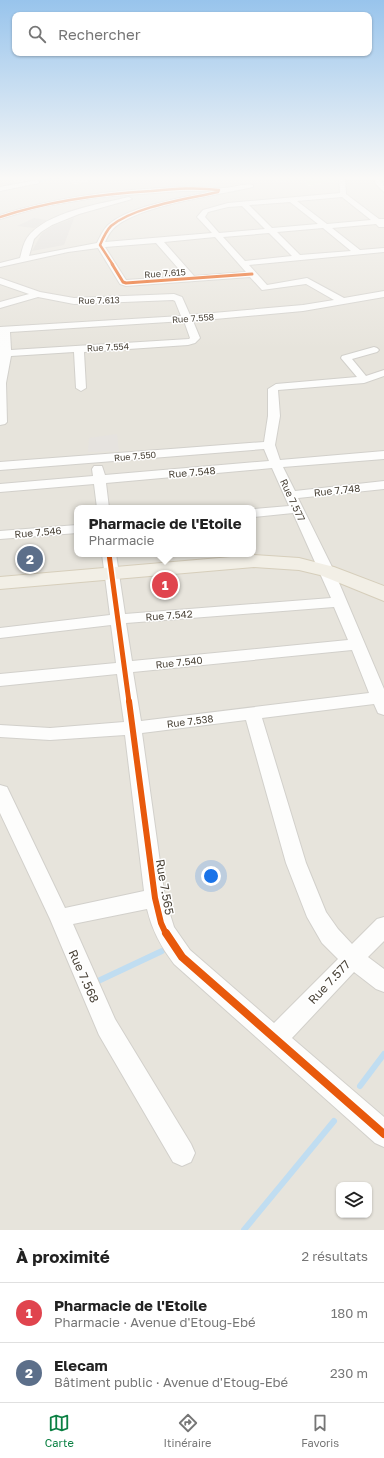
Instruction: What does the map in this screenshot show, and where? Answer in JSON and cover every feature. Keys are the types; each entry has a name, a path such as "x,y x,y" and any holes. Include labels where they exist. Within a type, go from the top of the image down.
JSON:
{"main road":[{"path":"0,583 110,563 254,561 299,564 327,571 384,594"}],"street":[{"path":"24,259 28,245 32,237 35,234"},
{"path":"100,245 105,234"},
{"path":"0,265 100,245 226,234"},
{"path":"274,234 298,258"},
{"path":"336,234 358,252"},
{"path":"218,235 234,254 244,263 264,288 307,281 342,300"},
{"path":"158,240 192,280"},
{"name":"Rue 7.615","path":"100,245 123,282 131,284 252,274"},
{"path":"244,263 384,250"},
{"name":"Rue 7.613","path":"0,281 38,294 62,300 88,301 174,297 179,299 187,319"},
{"path":"0,305 38,294"},
{"name":"Rue 7.558","path":"3,330 90,336 187,319 303,308 342,300 384,294"},
{"name":"Rue 7.554","path":"3,354 79,348 90,336 192,341 195,338 187,319"},
{"path":"1,422 3,330"},
{"path":"79,348 81,388"},
{"path":"374,350 346,358 366,380 384,383"},
{"name":"Rue 7.577","path":"382,704 327,571 276,465 269,445 274,416 273,389 276,387 366,380 384,373"},
{"name":"Rue 7.550","path":"0,466 269,445"},
{"name":"Rue 7.548","path":"0,488 384,455"},
{"path":"96,459 103,505"},
{"name":"Rue 7.748","path":"291,495 384,485"},
{"path":"256,513 298,509"},
{"name":"Rue 7.546","path":"0,535 74,529"},
{"name":"Rue 7.565","path":"110,563 125,667 154,898 164,932 182,958 384,1134"},
{"name":"Rue 7.542","path":"0,633 118,619 339,602"},
{"name":"Rue 7.540","path":"0,680 357,644"},
{"name":"Rue 7.538","path":"0,731 50,734 133,728 252,713 382,704"},
{"path":"252,713 296,863 317,917 330,936 352,958 384,982"},
{"name":"Rue 7.568","path":"0,792 60,918 107,1027 182,1153"},
{"path":"60,918 154,898"},
{"name":"Rue 7.577","path":"275,1040 384,926"}],"shaded area":[{"path":"0,234 384,234 384,1230 0,1230"},
{"path":"117,434 119,451 88,452 89,438"}],"building":[{"path":"41,234 68,234 64,245 32,251"}],"waterway":[{"path":"96,982 162,951"},
{"path":"360,1086 384,1054"},
{"path":"244,1230 334,1121"}],"cycle path":[{"path":"105,234 100,245 123,282 126,283 252,274"},
{"path":"109,557 155,898 164,930 182,957 384,1134"}],"place":[{"name":"Elecam","path":"30,559"},
{"name":"Pharmacie de l'Etoile","path":"165,585"}]}
